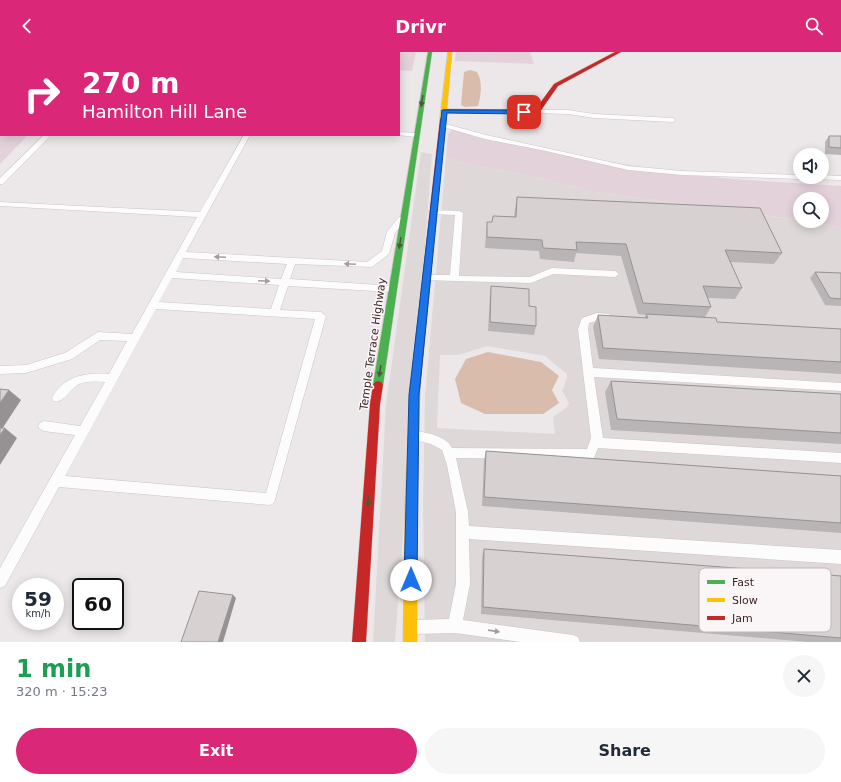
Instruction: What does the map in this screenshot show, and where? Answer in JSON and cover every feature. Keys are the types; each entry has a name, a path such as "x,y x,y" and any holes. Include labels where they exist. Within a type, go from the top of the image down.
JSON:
{"main road":[{"name":"Temple Terrace Highway","path":"410,642 414,395 444,111 439,62 430,52"},
{"name":"Temple Terrace Highway","path":"359,642 375,404 417,134 439,62 450,52"},
{"path":"444,111 538,112 556,85 618,52"}],"lane":[{"path":"538,112 568,112 594,116 673,120"},
{"path":"442,125 485,137 628,168 682,173 793,177"},
{"path":"400,134 417,134"},
{"path":"0,182 47,136"},
{"path":"0,581 245,136"},
{"path":"829,178 841,178"},
{"path":"0,204 202,215"},
{"path":"433,212 459,213 454,279"},
{"path":"180,255 369,265 386,252 391,232 404,218"},
{"path":"274,313 292,261"},
{"path":"426,278 531,280 552,271 615,274"},
{"path":"169,275 393,289"},
{"path":"55,482 270,499 321,316 152,305"},
{"path":"448,452 590,454 597,438 582,329 585,321 598,318 621,319"},
{"path":"0,370 26,369 68,356 98,336 134,338"},
{"path":"588,372 841,387"},
{"path":"56,398 65,387 88,376 112,378"},
{"path":"44,426 83,431"},
{"path":"413,435 434,440 446,447 453,465 462,512 463,584 455,626"},
{"path":"596,443 841,458"},
{"path":"462,532 841,557"},
{"path":"410,627 455,626 574,642"}],"shaded area":[{"path":"400,52 416,52 412,71 400,70"},
{"path":"456,52 530,52 534,64 455,61"},
{"path":"470,70 477,72 479,76 481,93 478,106 465,107 461,105 464,72"},
{"path":"453,129 589,158 692,175 793,184 841,186 841,230 839,227 829,225 829,192 793,192 793,219 596,192 528,175 468,164 446,158 448,134"},
{"path":"0,136 27,136 0,164"},
{"path":"421,152 432,154 395,642 373,642 386,405"},
{"path":"446,158 468,164 528,175 596,192 793,219 793,228 829,228 829,225 839,227 841,230 841,642 425,642 423,502 425,396","holes":["487,346 545,356 567,374 562,391 569,403 566,408 553,417 555,434 437,428 440,355 458,355"]},
{"path":"488,352 541,362 559,376 552,390 559,403 543,414 485,414 461,403 455,379 466,359"}],"building":[{"path":"829,136 841,136 841,148 829,147"},
{"path":"517,197 760,208 782,253 725,250 742,288 703,286 711,307 643,303 626,244 576,242 577,250 543,248 542,240 487,237 487,222 492,222 493,216 516,217"},
{"path":"815,272 841,273 841,299 830,298"},
{"path":"491,286 529,289 529,306 536,307 536,326 490,322"},
{"path":"646,314 716,318 717,322 841,329 841,362 603,348 598,315 648,318"},
{"path":"611,381 841,394 841,433 617,419"},
{"path":"0,389 9,390 0,403"},
{"path":"0,428 5,428 0,435"},
{"path":"486,451 841,476 841,523 484,497"},
{"path":"484,549 735,568 699,568 699,626 483,607"},
{"path":"831,575 841,576 841,638 772,632 831,632"},
{"path":"199,591 233,595 218,642 181,642"}],"traffic: fast":[{"path":"378,385 430,52"}],"traffic: slow":[{"path":"443,119 450,52"},
{"path":"410,642 411,502 415,389"}],"traffic: jam":[{"path":"444,111 537,112 556,85 619,52"},
{"path":"415,389 443,119"},
{"path":"359,642 375,404 378,385"}],"route":[{"path":"411,580 411,502 414,395 444,111 524,112"}]}
